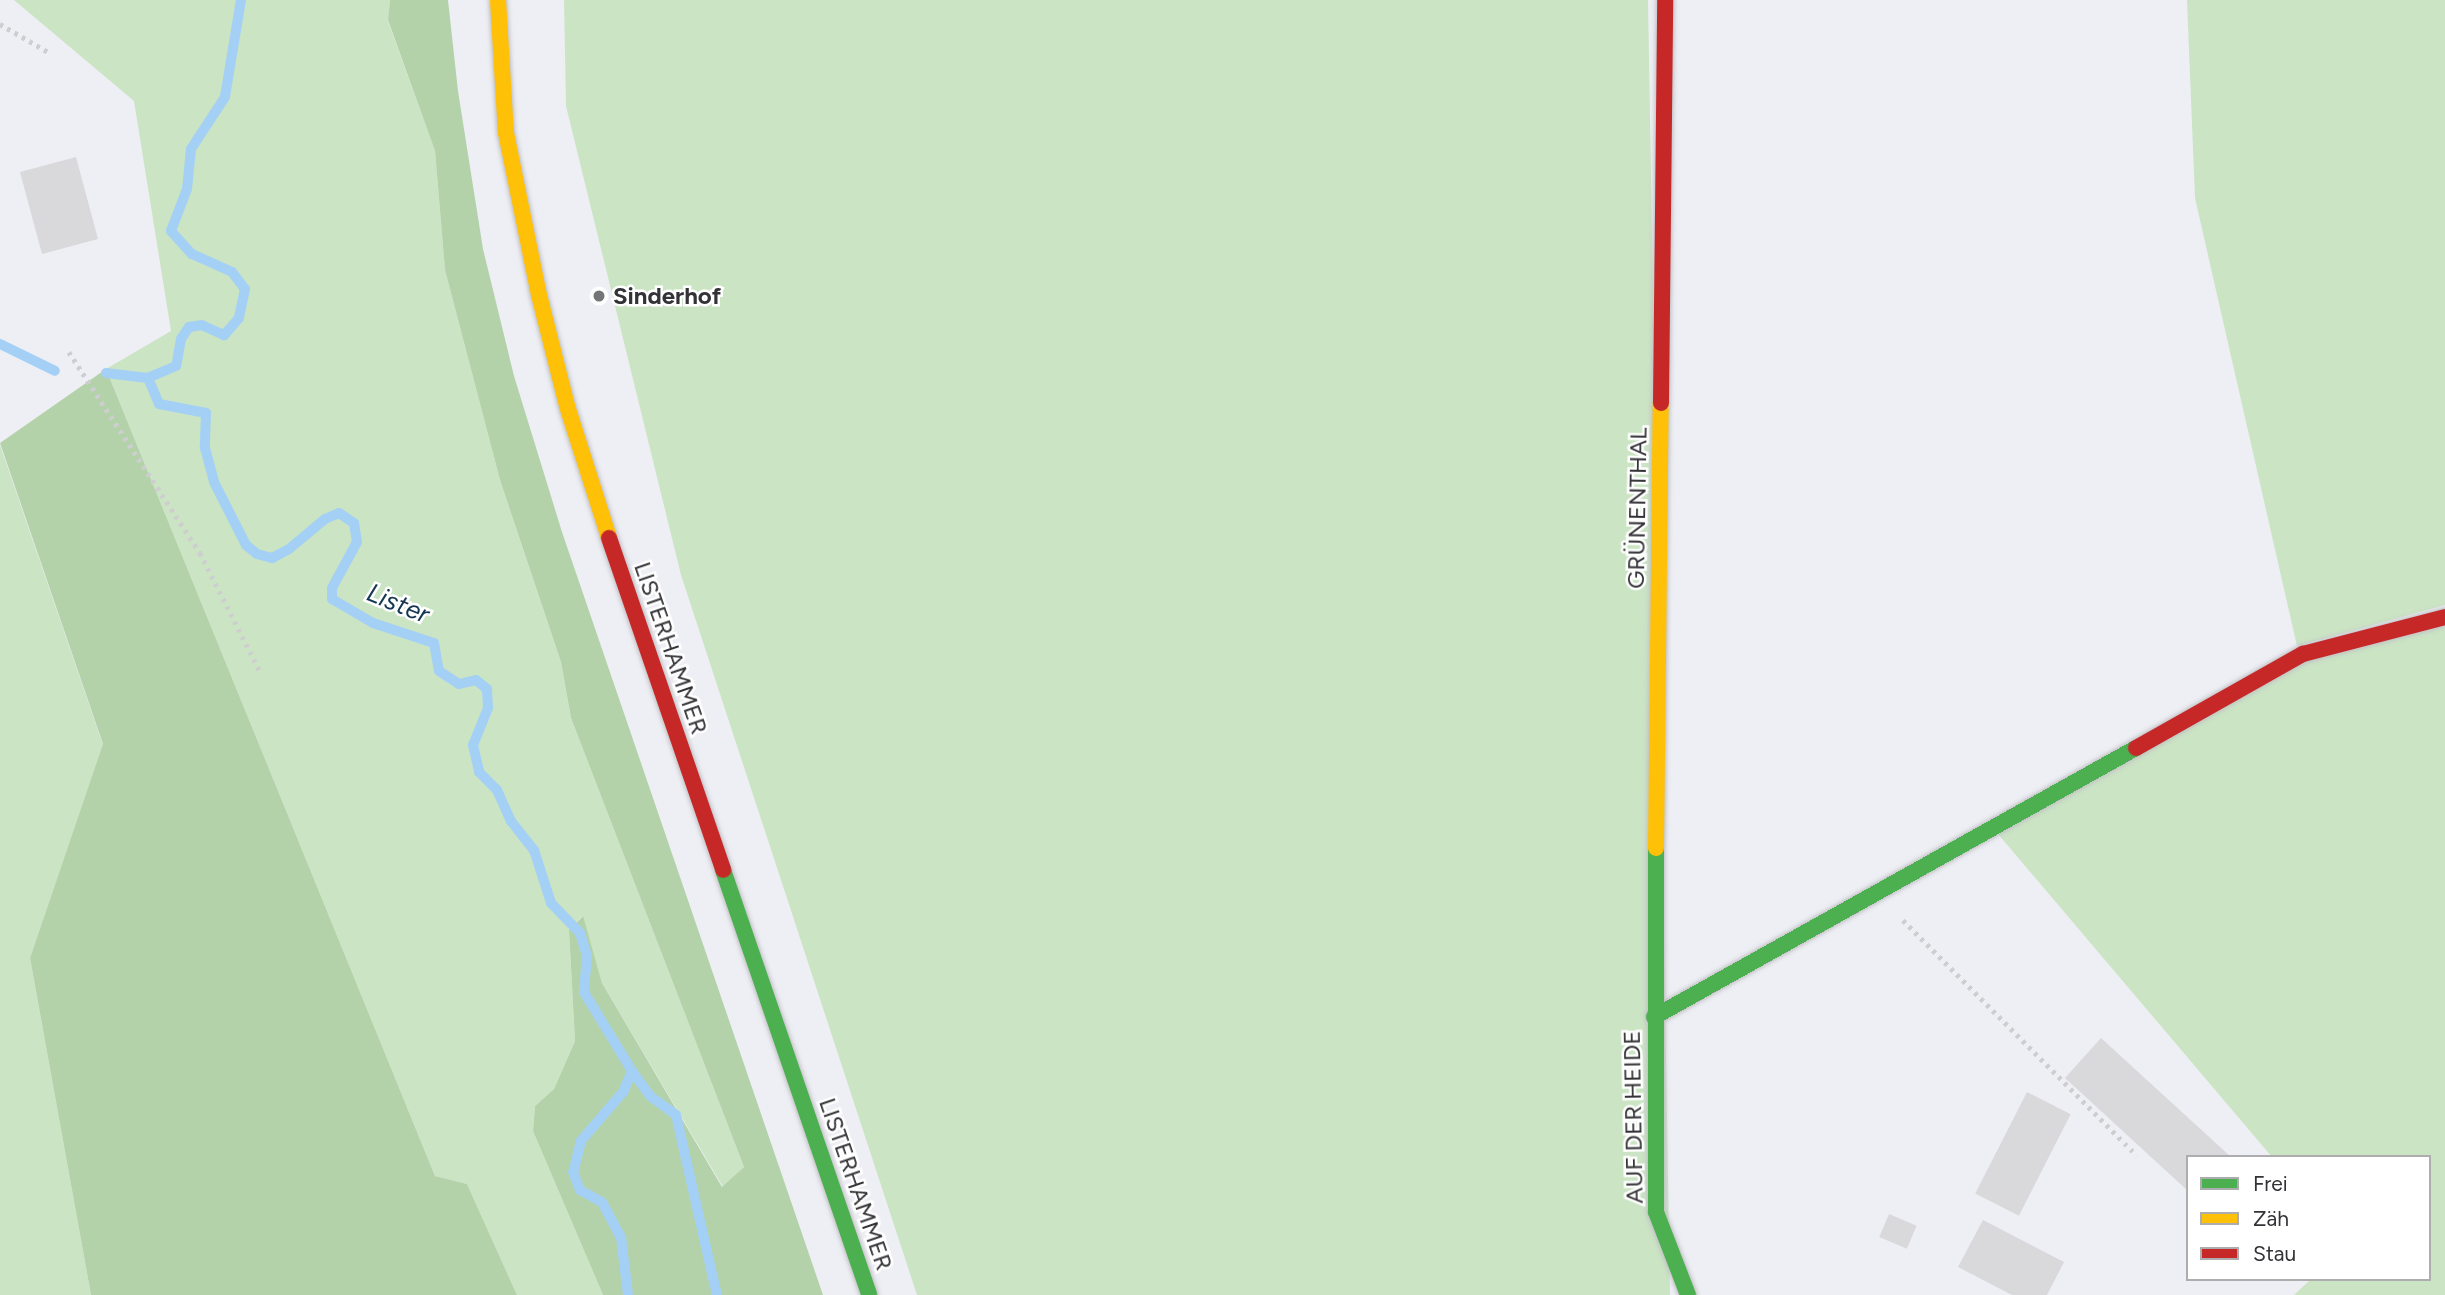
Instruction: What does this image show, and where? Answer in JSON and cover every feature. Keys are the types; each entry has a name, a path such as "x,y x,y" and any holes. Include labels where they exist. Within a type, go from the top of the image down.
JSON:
{"street":[{"name":"LISTERHAMMER","path":"498,0 506,132 539,295 567,406 604,525 869,1295"},
{"name":"GRÜNENTHAL","path":"1654,1017 1665,0"},
{"path":"1654,1017 2303,654 2445,617"},
{"name":"AUF DER HEIDE","path":"1654,1017 1656,1212 1688,1295"}],"path":[{"path":"0,24 50,53"},
{"path":"69,352 200,553 261,673"},
{"path":"1876,892 2137,1156"}],"green space":[{"path":"14,0 390,0 388,21 435,151 445,270 500,480 561,662 571,718 744,1167 723,1187 602,983 582,916 569,930 575,1041 554,1089 535,1106 533,1131 603,1295 517,1295 467,1184 435,1176 106,369 171,331 134,101"},
{"path":"390,0 448,0 458,91 483,249 514,376 562,532 823,1295 603,1295 533,1131 535,1106 554,1089 575,1041 569,930 583,916 602,983 722,1187 744,1167 571,718 561,662 500,480 445,270 435,151 388,20"},
{"path":"564,0 1648,0 1670,1295 917,1295 681,575 566,106"},
{"path":"2187,0 2445,0 2445,605 2297,646 2195,198"},
{"path":"106,369 435,1176 467,1184 517,1295 91,1295 30,958 103,744 0,443"},
{"path":"0,445 103,745 30,958 91,1295 0,1295"},
{"path":"2445,626 2445,1295 2294,1295 2309,1281 2431,1281 2431,1155 2270,1155 1998,834 2303,662"}],"building":[{"path":"76,157 98,239 42,254 20,172"},
{"path":"2101,1038 2229,1155 2186,1155 2186,1189 2065,1078"},
{"path":"2027,1092 2071,1114 2019,1216 1975,1194"},
{"path":"1889,1214 1917,1226 1907,1249 1879,1237"},
{"path":"1983,1220 2064,1262 2047,1295 2012,1295 1958,1267"}],"waterway":[{"name":"Lister","path":"241,0 225,97 191,149 187,189 171,231 192,254 232,272 245,289 239,318 224,335 202,325 189,327 181,339 176,366 148,378 159,404 206,413 205,448 214,482 246,545 257,554 272,558 289,549 325,519 339,513 354,523 357,542 332,588 332,599 373,623 434,643 439,671 459,684 476,680 487,689 488,708 473,745 479,772 497,790 511,821 534,850 551,903 580,933 587,956 584,992 632,1071 623,1092 581,1141 573,1172 580,1190 602,1202 621,1237 628,1295"},
{"path":"0,344 55,371"},
{"path":"106,373 148,378"},
{"path":"632,1071 650,1096 676,1115 717,1295"}],"traffic: fast":[{"path":"1654,1017 2136,748"},
{"path":"1656,848 1656,1212 1688,1295"},
{"path":"723,870 869,1295"}],"traffic: slow":[{"path":"498,0 506,133 539,295 567,406 609,538"},
{"path":"1656,848 1661,403"}],"traffic: jam":[{"path":"1661,403 1665,0"},
{"path":"609,538 723,870"},
{"path":"2136,748 2303,654 2445,617"}],"place":[{"name":"Sinderhof","path":"599,296"}]}
